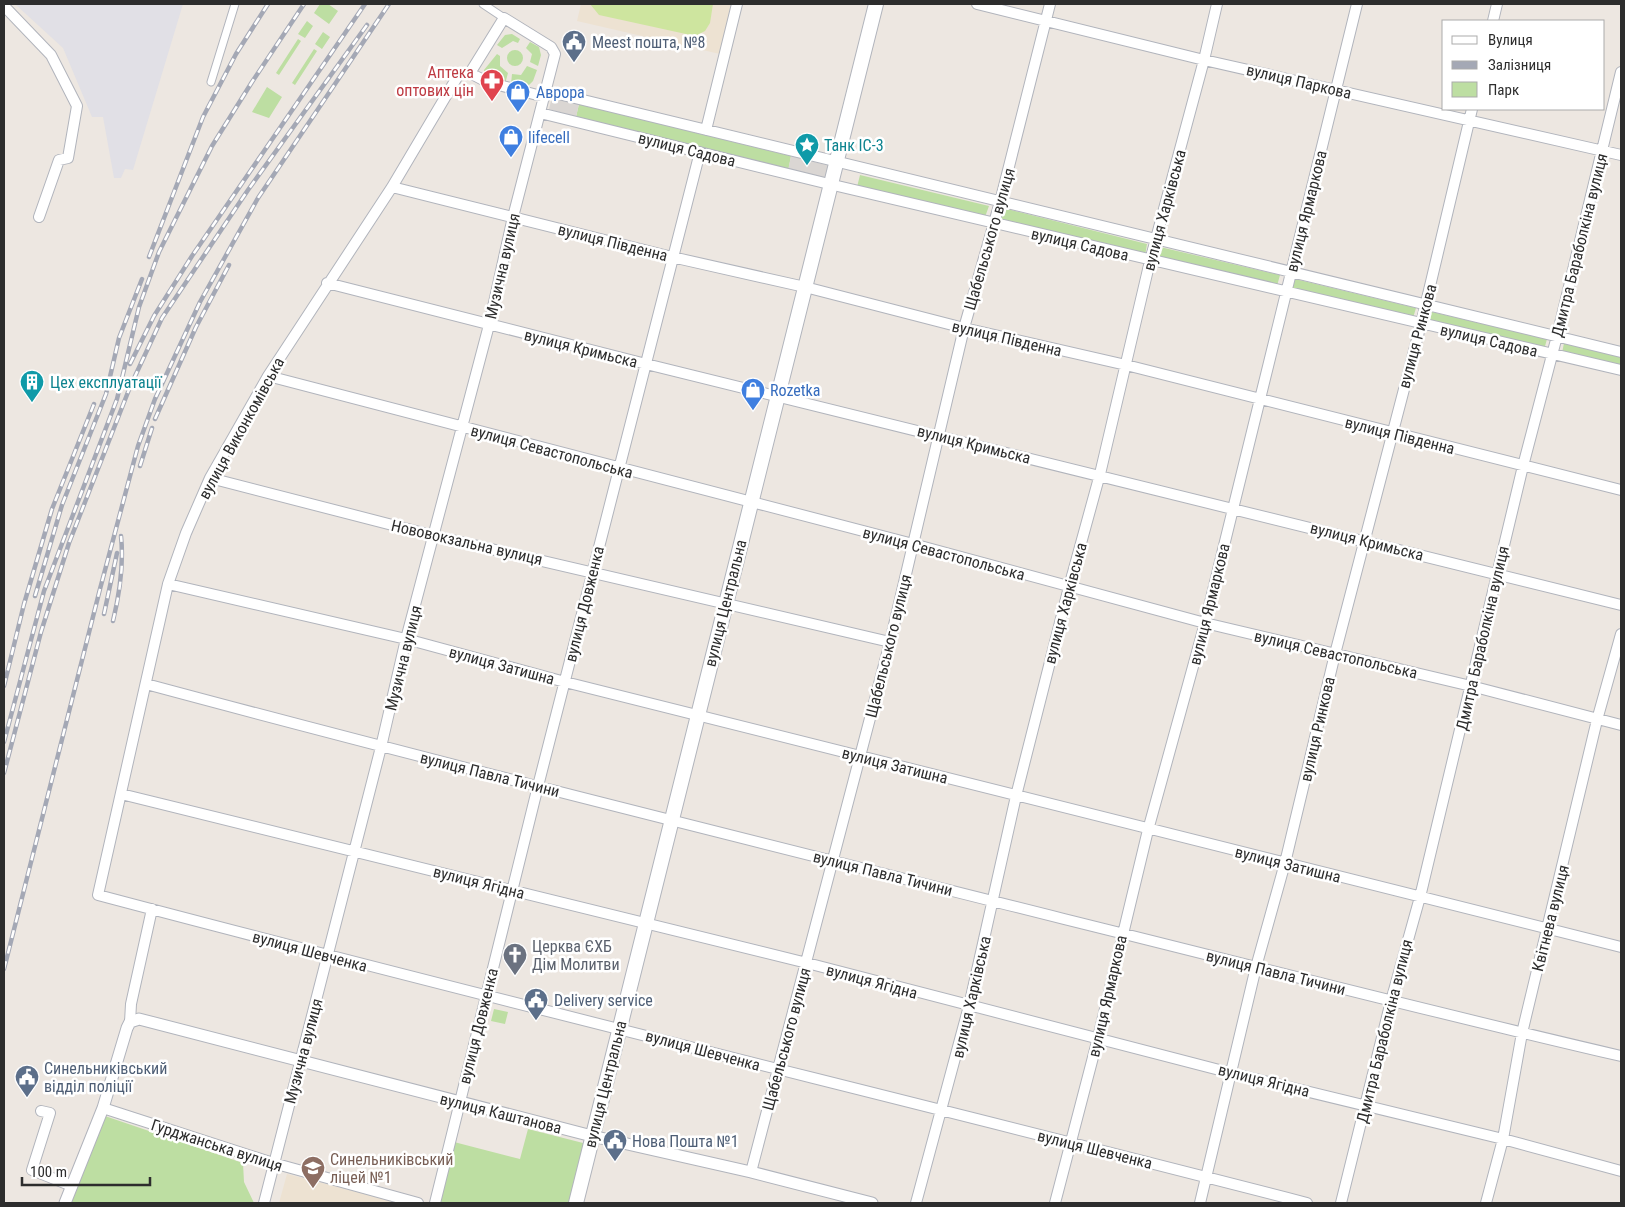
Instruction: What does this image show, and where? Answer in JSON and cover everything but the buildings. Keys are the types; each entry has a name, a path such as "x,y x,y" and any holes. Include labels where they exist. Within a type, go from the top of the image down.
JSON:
{"main road":[{"name":"вулиця Центральна","path":"576,1203 805,287 829,184 837,162 876,4"}],"street":[{"path":"211,82 235,4"},
{"path":"483,4 504,18"},
{"path":"706,130 737,4"},
{"name":"вулиця Паркова","path":"977,4 1204,60 1621,156"},
{"name":"Щабельського вулиця","path":"751,1172 890,642 964,328 995,224 1050,4"},
{"name":"вулиця Харківська","path":"916,1203 943,1109 969,1006 1016,796 1069,586 1100,474 1155,240 1204,60 1217,4"},
{"name":"вулиця Ярмаркова","path":"1055,1203 1098,1038 1148,830 1204,624 1357,4"},
{"path":"1493,20 1497,4"},
{"path":"4,6 51,55 77,106 68,158 59,160 40,217"},
{"name":"вулиця Виконкомівська","path":"98,895 168,584 186,533 210,478 268,376 327,283 392,187 460,74 470,73 504,18"},
{"name":"Музична вулиця","path":"264,1203 381,747 406,639 435,536 489,325 513,217 555,61 555,54 551,46 504,18"},
{"name":"Дмитра Бараболкіна вулиця","path":"1341,1203 1391,1001 1420,897 1523,466 1557,336 1621,72"},
{"name":"вулиця Садова","path":"470,73 487,82 706,130 1621,352"},
{"name":"вулиця Ринкова","path":"1200,1203 1256,967 1285,863 1391,432 1421,324 1472,110"},
{"name":"вулиця Садова","path":"540,113 1150,261 1621,370"},
{"name":"вулиця Довженка","path":"436,1203 485,996 700,152"},
{"name":"вулиця Південна","path":"392,187 672,257 805,287 964,328 1126,365 1621,490"},
{"name":"вулиця Кримьска","path":"327,283 489,325 1100,474 1621,605"},
{"name":"вулиця Севастопольська","path":"268,376 619,469 913,544 1204,624 1471,686 1621,725"},
{"name":"Нововокзальна вулиця","path":"210,478 435,536 890,642"},
{"name":"вулиця Затишна","path":"168,584 406,639 564,682 1621,948"},
{"name":"Квітнева вулиця","path":"1486,1203 1503,1139 1522,1033 1597,720 1621,634"},
{"name":"вулиця Павла Тичини","path":"146,684 381,747 832,861 1391,1001 1621,1056"},
{"name":"вулиця Ягідна","path":"121,794 807,963 1231,1073 1503,1139 1621,1171"},
{"name":"вулиця Шевченка","path":"98,895 327,957 619,1028 778,1070 943,1109 1307,1203"},
{"path":"65,1203 103,1108 129,1025 130,1004 152,909"},
{"name":"вулиця Каштанова","path":"129,1025 139,1019 149,1021 300,1062 592,1136 751,1172 872,1203"},
{"name":"Гурджанська вулиця","path":"103,1108 273,1163 418,1203"},
{"path":"41,1112 50,1113 32,1170 72,1186"}],"shaded area":[{"path":"15,4 183,4 133,170 125,169 121,178 114,178 103,117 92,117 63,48"},
{"path":"581,4 733,4 720,54 577,21"},
{"path":"554,99 579,104 576,117 549,109 551,101"},
{"path":"791,156 830,166 825,180 788,171"},
{"name":"Синельниківський ліцей №1","path":"287,1174 400,1203 279,1203"}],"green space":[{"path":"320,4 328,4 338,11 329,24 314,13"},
{"path":"590,4 713,4 710,23 705,31 695,36 599,15"},
{"path":"307,21 313,26 305,38 298,34"},
{"path":"323,32 330,37 322,49 315,44"},
{"path":"512,34 520,39 518,43 513,41 502,48 497,45 505,35"},
{"path":"298,39 301,41 279,75 276,73"},
{"path":"530,42 539,47 541,55 538,66 530,62 532,54 526,48"},
{"path":"314,49 317,51 295,85 292,83"},
{"path":"515,50 521,52 523,58 521,64 515,66 509,64 507,58 509,52"},
{"path":"497,54 500,56 500,66 508,73 505,84 484,76 484,70"},
{"path":"527,66 537,70 533,81 526,88 511,84 512,74 521,75"},
{"path":"267,87 282,97 269,118 252,112"},
{"path":"579,104 791,156 788,171 576,117"},
{"path":"860,175 989,206 985,217 857,187"},
{"path":"1003,208 1147,244 1145,256 1000,220"},
{"path":"1160,247 1280,275 1277,286 1158,258"},
{"path":"1295,279 1416,308 1413,318 1292,289"},
{"path":"1428,311 1547,339 1544,350 1425,321"},
{"path":"1564,343 1621,356 1621,367 1562,353"},
{"path":"494,1009 508,1012 505,1024 491,1021"},
{"path":"102,1115 243,1163 244,1182 254,1203 66,1203"},
{"path":"528,1129 587,1144 573,1203 439,1203 454,1142 520,1159"}],"railway":[{"path":"149,257 203,117 236,54 268,4"},
{"path":"4,742 44,591 117,399 139,307 159,252 212,146 304,4"},
{"path":"130,364 154,316 192,256 365,4"},
{"path":"4,969 100,589 138,446 155,399 200,302 258,198 389,4"},
{"path":"4,773 41,632 69,543 130,387 162,318 248,190 367,25"},
{"path":"155,419 196,327 229,265"},
{"path":"35,596 62,505 106,394 119,338 142,279"},
{"path":"4,686 24,604 52,509 94,404"},
{"path":"140,466 152,428"},
{"path":"113,621 121,579 121,536"},
{"path":"104,614 117,553"}],"place":[{"name":"Meest пошта, №8","path":"574,63"},
{"name":"Аптека оптових цін","path":"492,102"},
{"name":"Аврора","path":"518,113"},
{"name":"lifecell","path":"511,158"},
{"name":"Танк ІС-3","path":"807,166"},
{"name":"Цех експлуатації","path":"32,403"},
{"name":"Rozetka","path":"753,411"},
{"name":"Церква ЄХБ Дім Молитви","path":"515,976"},
{"name":"Delivery service","path":"536,1021"},
{"name":"Синельниківський відділ поліції","path":"27,1098"},
{"name":"Нова Пошта №1","path":"615,1162"},
{"name":"Синельниківський ліцей №1","path":"313,1189"}]}
